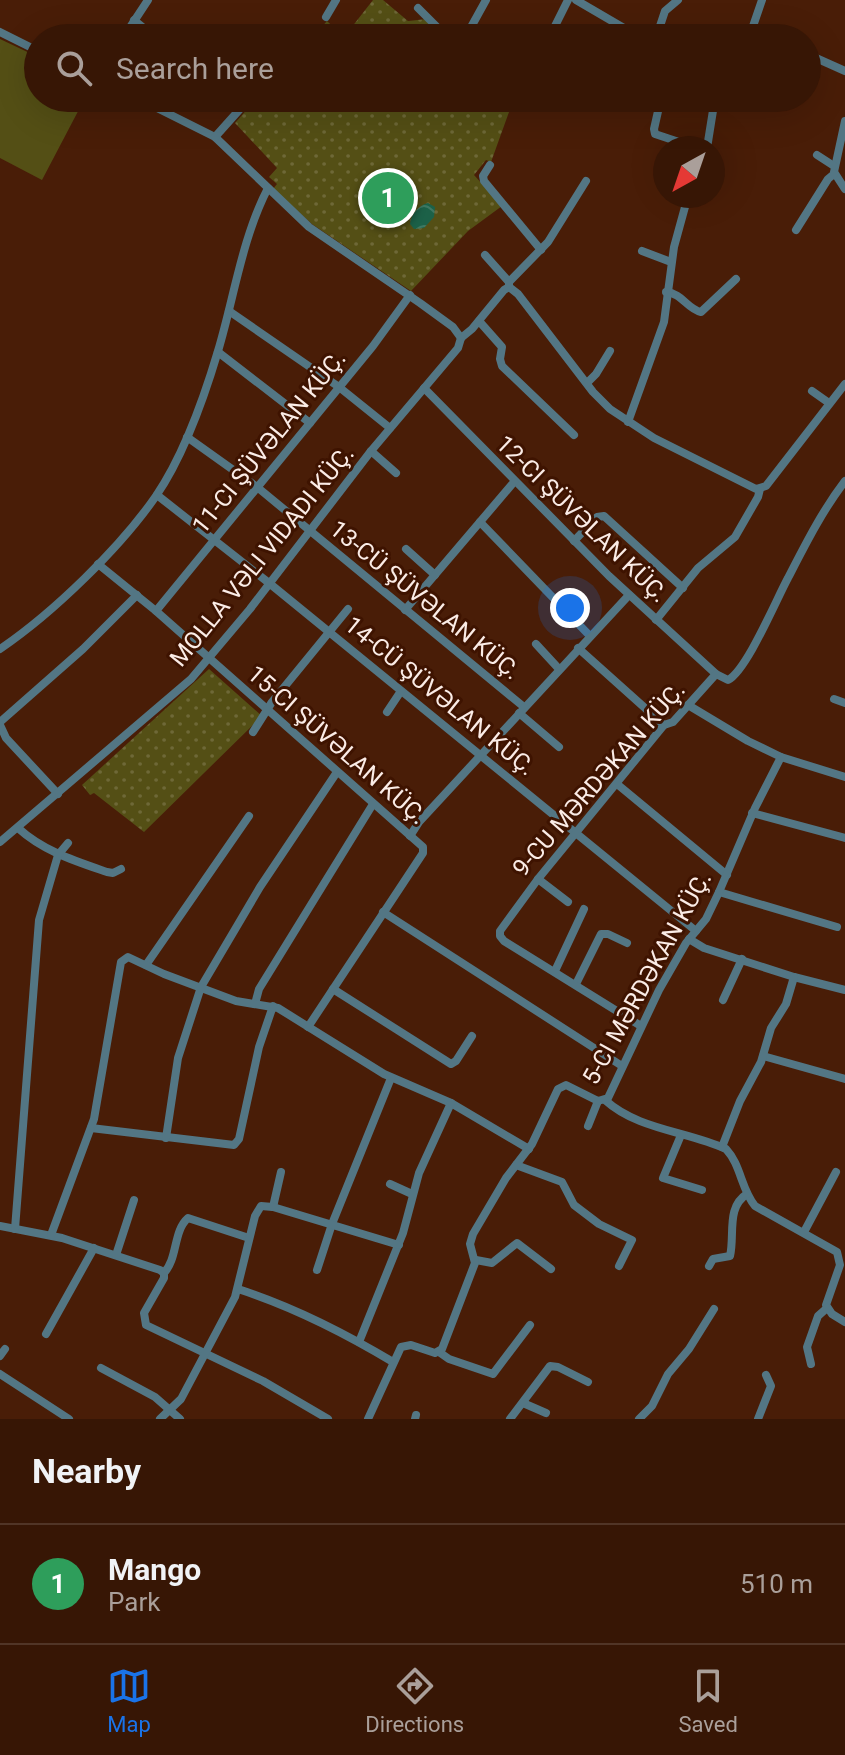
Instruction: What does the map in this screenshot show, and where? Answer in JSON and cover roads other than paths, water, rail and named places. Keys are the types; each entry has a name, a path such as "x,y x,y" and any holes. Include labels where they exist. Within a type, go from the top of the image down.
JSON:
{"street":[{"path":"132,24 148,0"},
{"path":"326,17 336,0"},
{"path":"473,24 486,0"},
{"path":"556,24 568,0"},
{"path":"576,0 617,24"},
{"path":"661,24 665,11 678,0"},
{"path":"754,24 762,0"},
{"path":"418,8 434,24"},
{"path":"134,20 139,24"},
{"path":"0,32 24,44"},
{"path":"821,60 845,71"},
{"path":"165,112 215,137 309,227 410,295 453,327 461,338"},
{"path":"215,137 237,112"},
{"path":"658,112 654,129 655,134 661,136"},
{"path":"709,136 713,112"},
{"path":"796,230 834,170 845,121"},
{"path":"817,155 834,170 845,189"},
{"path":"490,165 483,176 484,181 541,250"},
{"name":"MOLLA VƏLI VIDADI KÜÇ.","path":"0,842 176,694 209,659 371,451 458,348 461,338 541,250 586,181"},
{"path":"0,649 98,564 157,495 187,437 218,352 254,223 268,188"},
{"path":"628,422 664,322 671,262 685,208"},
{"path":"642,251 671,262"},
{"path":"485,255 597,398 628,422 702,463 760,489"},
{"path":"666,292 677,294 701,312 736,279"},
{"name":"11-CI ŞÜVƏLAN KÜÇ.","path":"156,611 380,338 410,295"},
{"path":"229,311 339,387 390,428"},
{"path":"479,321 502,347 502,366 574,435"},
{"path":"587,383 610,351"},
{"path":"218,352 310,423"},
{"path":"656,620 707,559 735,537 760,489 766,486 845,384"},
{"name":"12-CI ŞÜVƏLAN KÜÇ.","path":"424,388 629,595 716,674"},
{"path":"812,391 829,403"},
{"name":"13-CÜ ŞÜVƏLAN KÜÇ.","path":"187,437 309,529 522,710 559,747"},
{"path":"371,451 396,473"},
{"name":"9-CU MƏRDƏKAN KÜÇ.","path":"641,1026 500,936 500,931 538,879 664,725 673,722 716,674 728,680 735,676 826,508 845,481"},
{"path":"405,610 514,482"},
{"name":"14-CÜ ŞÜVƏLAN KÜÇ.","path":"157,495 696,931"},
{"path":"574,541 597,517 604,516 683,588"},
{"path":"480,522 590,636"},
{"path":"406,549 435,575"},
{"name":"15-CI ŞÜVƏLAN KÜÇ.","path":"98,564 156,611 267,712 421,844 424,850 308,1027"},
{"path":"58,794 6,738 0,724 77,655 137,595"},
{"path":"410,836 419,822 629,595"},
{"path":"253,732 348,609"},
{"path":"536,644 559,669"},
{"path":"578,648 664,725"},
{"path":"387,712 401,691"},
{"path":"834,699 845,703"},
{"path":"688,705 781,757 845,777"},
{"name":"5-CI MƏRDƏKAN KÜÇ.","path":"439,1352 476,1260 470,1244 473,1234 529,1149 560,1086 566,1085 602,1101 689,939 719,892 752,813 781,757"},
{"path":"166,1138 178,1058 201,987 260,887 337,772"},
{"path":"617,784 727,875"},
{"path":"255,1004 259,989 373,804"},
{"path":"752,813 845,838"},
{"path":"146,965 249,816"},
{"path":"18,828 58,855 107,872 121,869"},
{"path":"15,1229 39,920 58,855 68,843"},
{"path":"538,879 568,902"},
{"path":"719,892 837,927"},
{"path":"555,971 584,909"},
{"path":"383,912 622,1066"},
{"path":"576,984 601,934 627,943"},
{"path":"689,939 704,948 845,990"},
{"path":"51,1235 91,1128 121,962 128,957 236,1001 273,1006 391,1078 451,1103 529,1149"},
{"path":"723,1000 742,959"},
{"path":"722,1147 737,1107 763,1056 771,1028 786,1004 794,977"},
{"path":"333,989 451,1064 472,1036"},
{"path":"91,1128 231,1146 237,1143 259,1047 273,1006"},
{"path":"763,1056 845,1079"},
{"path":"317,1270 332,1224 391,1078"},
{"path":"588,1126 602,1101 626,1114 722,1147 734,1159 747,1194 755,1206 834,1249 842,1260 827,1296 827,1308 818,1316 807,1347 811,1364"},
{"path":"359,1342 399,1245 412,1194 451,1103"},
{"path":"681,1135 663,1178 702,1190"},
{"path":"516,1165 562,1182 574,1205 599,1224 632,1240 619,1266"},
{"path":"273,1207 281,1172"},
{"path":"804,1232 836,1172"},
{"path":"390,1184 412,1194"},
{"path":"709,1266 713,1259 730,1256 734,1213 739,1200 747,1194"},
{"path":"116,1255 134,1200"},
{"path":"160,1419 181,1399 238,1289 259,1208 265,1205 273,1207 399,1245"},
{"path":"249,1238 188,1218 182,1224 171,1263 144,1313 144,1323 263,1381 328,1419"},
{"path":"0,1226 51,1235 164,1273"},
{"path":"476,1260 492,1263 517,1243 551,1269"},
{"path":"46,1334 94,1248"},
{"path":"238,1289 290,1307 393,1362"},
{"path":"827,1308 845,1322"},
{"path":"639,1419 652,1406 668,1374 689,1349 714,1309"},
{"path":"368,1419 393,1362 406,1344 439,1352 449,1359 493,1374 530,1325"},
{"path":"510,1419 550,1366 588,1382"},
{"path":"101,1368 155,1397 180,1419"},
{"path":"0,1374 66,1418"},
{"path":"761,1418 771,1386 766,1375"},
{"path":"523,1403 546,1413"}],"water":[{"path":"428,203 435,207 434,217 424,228 414,229 410,224 412,217"}],"place":[{"name":"Mango","path":"388,198"}]}
